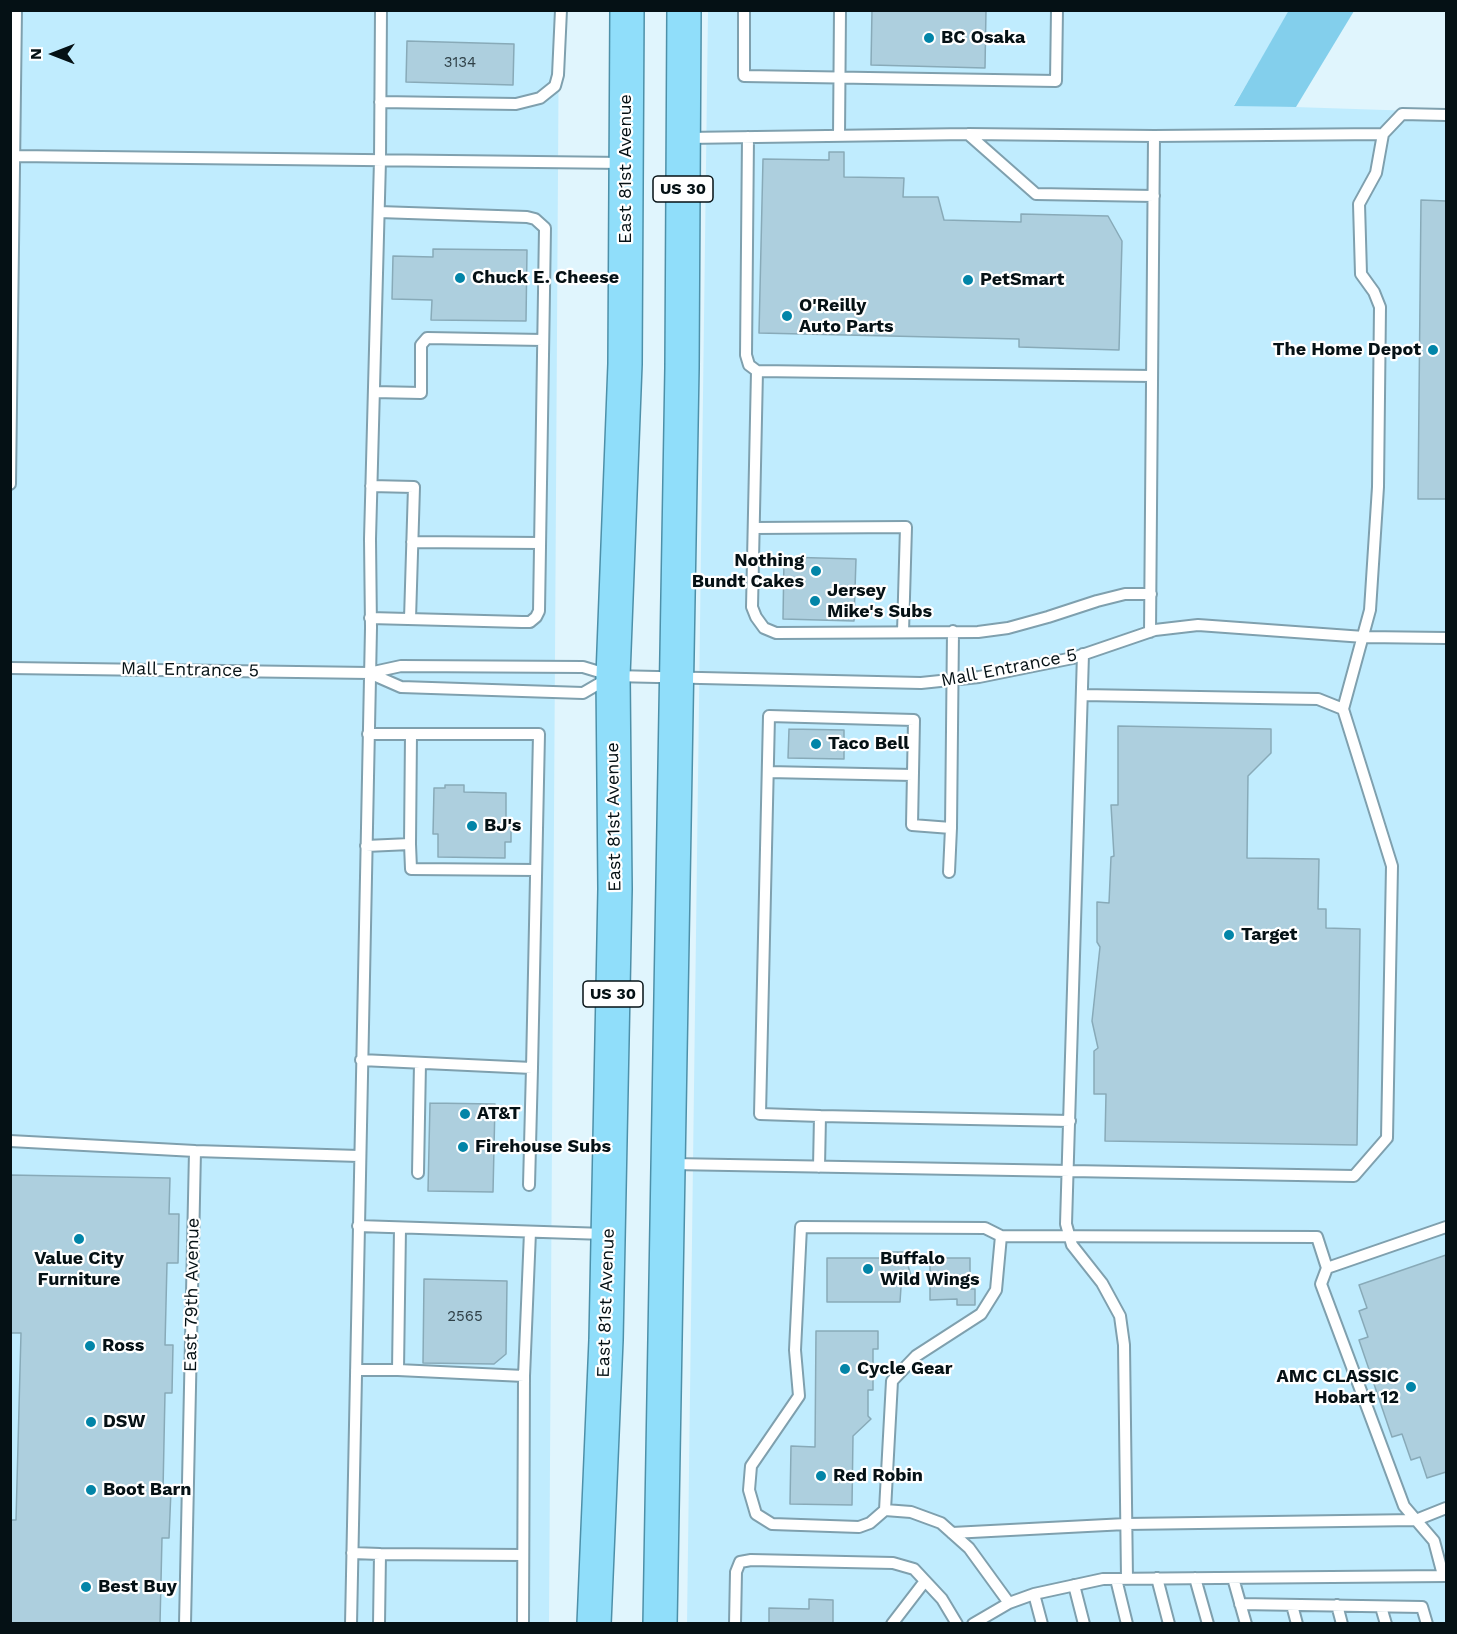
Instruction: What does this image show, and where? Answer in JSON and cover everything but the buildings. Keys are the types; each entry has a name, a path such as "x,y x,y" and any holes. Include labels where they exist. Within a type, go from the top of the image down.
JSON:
{"highway":[{"name":"East 81st Avenue","path":"594,1623 606,1340 615,889 612,676 625,364 627,10"},
{"name":"US 30","path":"660,1623 682,368 684,10"}],"lane":[{"path":"10,483 16,10"},
{"path":"351,1623 381,10"},
{"path":"380,102 516,104 540,98 555,86 558,75 561,10"},
{"path":"744,10 744,76 1056,81 1057,10"},
{"path":"839,135 840,10"},
{"path":"668,1164 1354,1176 1387,1138 1392,866 1344,709 1370,610 1378,487 1380,307 1374,292 1361,274 1359,204 1376,173 1383,134 1402,114 1446,115"},
{"path":"683,138 968,134 1383,134"},
{"path":"968,134 1036,194 1154,196"},
{"path":"1150,632 1154,135"},
{"path":"748,137 746,355 749,365 757,371 1152,376"},
{"path":"15,156 626,163"},
{"path":"370,618 530,622 539,611 545,228 541,222 526,217 379,212"},
{"path":"374,392 420,393 421,345 427,338 543,340"},
{"path":"757,371 752,607 764,628 776,633 978,632 1008,628 1125,594 1151,594"},
{"path":"371,486 414,486 410,619"},
{"path":"754,528 906,527 903,632"},
{"path":"412,542 540,543"},
{"name":"Mall Entrance 5","path":"10,668 369,673 401,666 583,667 612,676 921,683 979,677 1083,654 1150,632 1198,625 1364,637 1446,638"},
{"path":"949,872 953,631"},
{"path":"1083,654 1066,1224 1072,1245 1102,1283 1120,1316 1124,1345 1126,1524 1121,1579 1127,1623"},
{"name":"Mall Entrance 5","path":"369,673 401,687 583,693 612,676"},
{"path":"1082,695 1318,699 1344,709"},
{"path":"951,828 912,825 914,720 769,716 760,1114 1070,1121"},
{"path":"368,734 539,734 529,1185"},
{"path":"411,734 411,869 536,870"},
{"path":"768,772 913,775"},
{"path":"366,846 410,844"},
{"path":"361,1060 532,1068"},
{"path":"418,1173 420,1063"},
{"path":"819,1167 820,1116"},
{"path":"10,1141 195,1151 359,1156"},
{"name":"East 79th Avenue","path":"185,1623 195,1151"},
{"path":"358,1226 608,1234"},
{"path":"973,1623 992,1619 1009,1603 1034,1594 1103,1579 1445,1576 1434,1541 1404,1506 1321,1284 1327,1268 1317,1237 1001,1236 985,1228 801,1227 795,1350 799,1396 751,1466 749,1490 756,1514 772,1524 860,1527 870,1523 885,1510 911,1512 941,1523 969,1548 1009,1603"},
{"path":"1327,1268 1446,1227"},
{"path":"398,1370 400,1228"},
{"path":"523,1623 524,1376 530,1232"},
{"path":"885,1510 892,1381 916,1356 981,1314 996,1290 1001,1236"},
{"path":"356,1370 524,1376"},
{"path":"952,1533 1126,1524 1416,1520 1446,1508"},
{"path":"352,1553 523,1555"},
{"path":"379,1623 380,1554"},
{"path":"735,1623 736,1572 740,1562 893,1563 914,1569 942,1599 957,1623"},
{"path":"1157,1578 1168,1623"},
{"path":"1195,1578 1208,1623"},
{"path":"1233,1578 1246,1623"},
{"path":"892,1623 925,1581"},
{"path":"1074,1585 1084,1623"},
{"path":"1034,1594 1042,1623"},
{"path":"1240,1604 1422,1607 1426,1623"},
{"path":"1292,1605 1297,1623"},
{"path":"1337,1605 1342,1623"},
{"path":"1381,1606 1386,1623"}],"shaded area":[{"path":"1289,10 1354,11 1296,107 1234,106"},
{"path":"11,11 559,11 549,1623 11,1624"},
{"path":"708,11 1290,11 1234,105 1446,112 1446,1623 687,1624"}],"place":[{"name":"BC Osaka","path":"929,38"},
{"name":"Chuck E. Cheese","path":"460,278"},
{"name":"PetSmart","path":"968,280"},
{"name":"O'Reilly Auto Parts","path":"787,316"},
{"name":"The Home Depot","path":"1433,350"},
{"name":"Nothing Bundt Cakes","path":"816,571"},
{"name":"Jersey Mike's Subs","path":"815,601"},
{"name":"Taco Bell","path":"816,744"},
{"name":"BJ's","path":"472,826"},
{"name":"Target","path":"1229,935"},
{"name":"AT&T","path":"465,1114"},
{"name":"Firehouse Subs","path":"463,1147"},
{"name":"Value City Furniture","path":"79,1239"},
{"name":"Buffalo Wild Wings","path":"868,1269"},
{"name":"Ross","path":"90,1346"},
{"name":"Cycle Gear","path":"845,1369"},
{"name":"AMC CLASSIC Hobart 12","path":"1411,1387"},
{"name":"DSW","path":"91,1422"},
{"name":"Red Robin","path":"821,1476"},
{"name":"Boot Barn","path":"91,1490"},
{"name":"Best Buy","path":"86,1587"}]}
